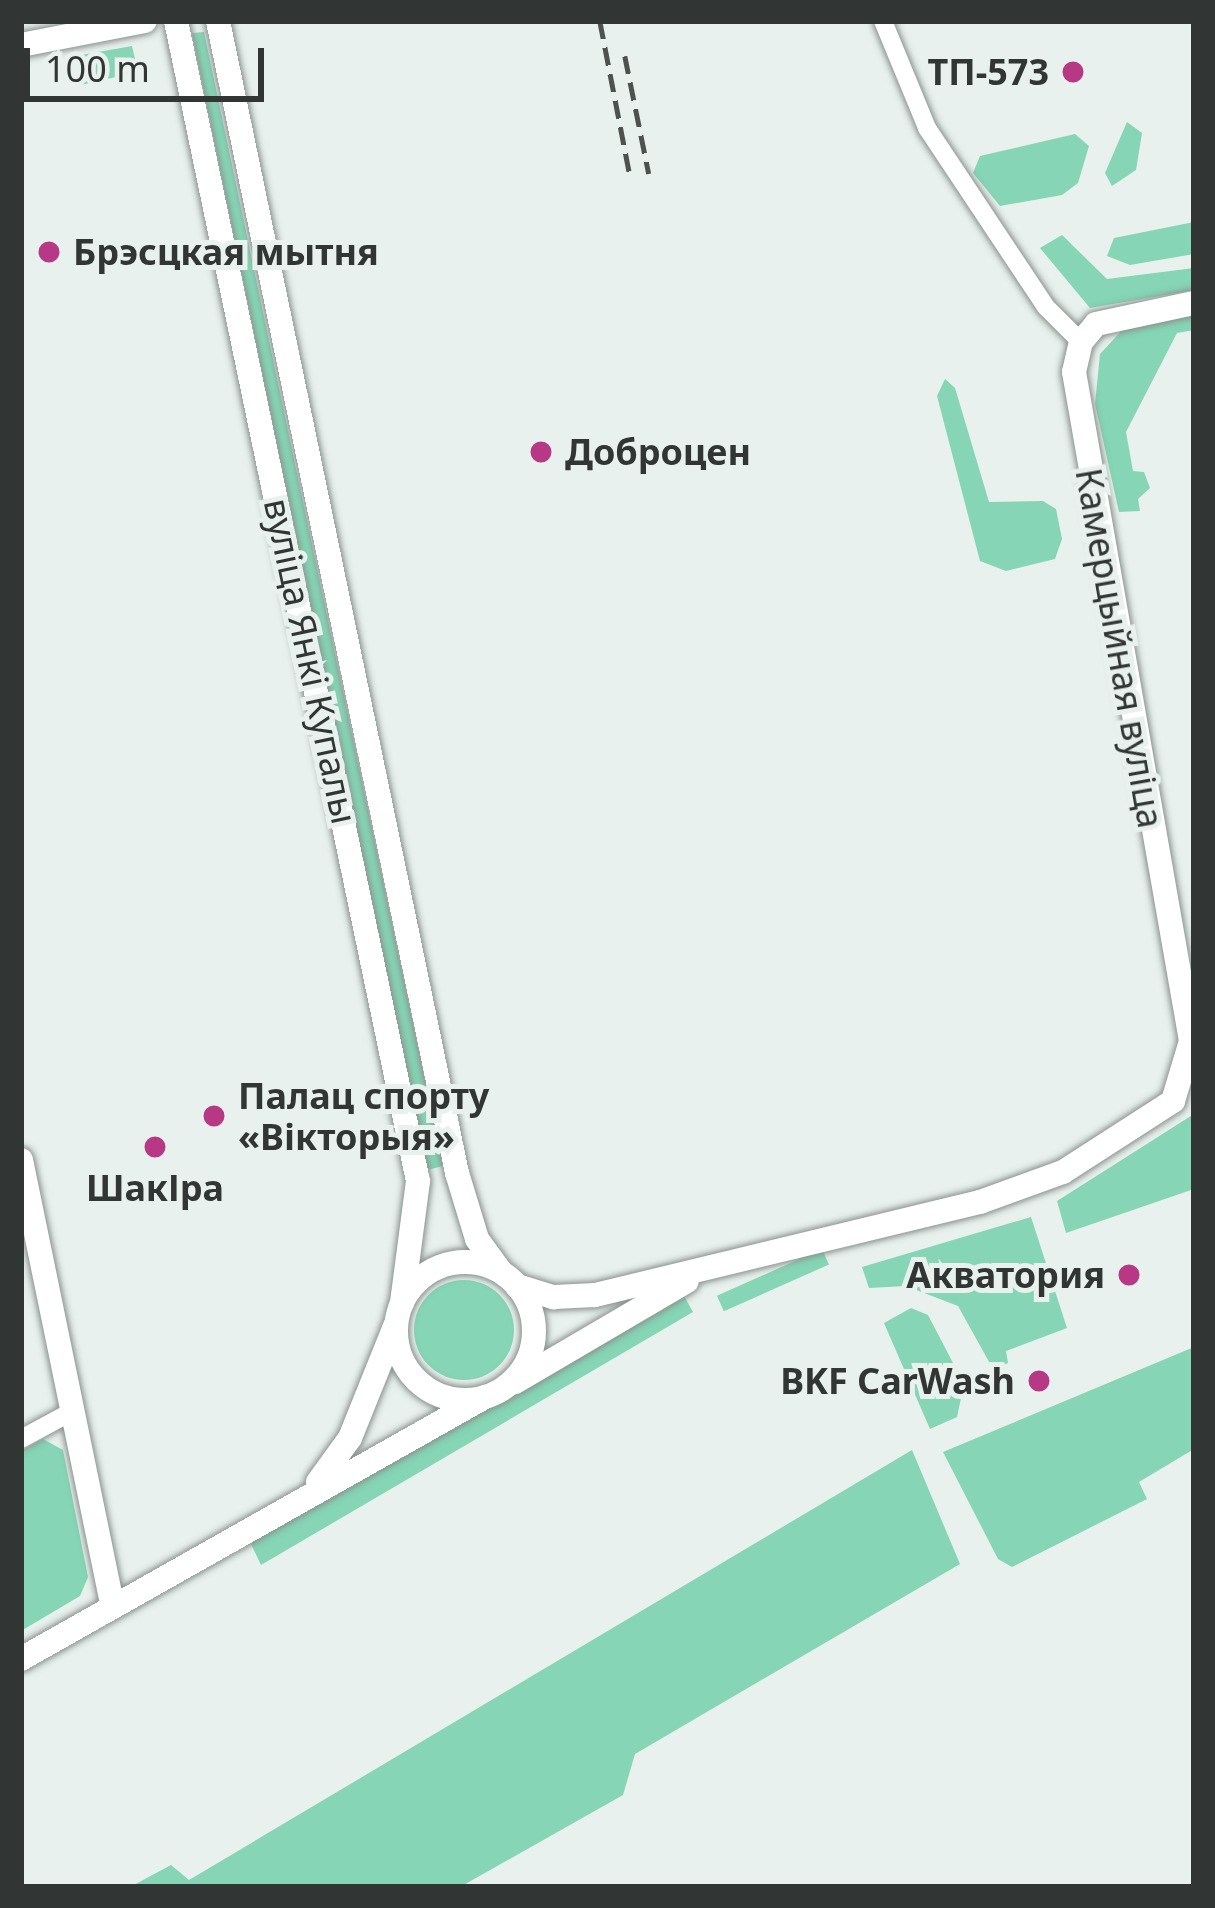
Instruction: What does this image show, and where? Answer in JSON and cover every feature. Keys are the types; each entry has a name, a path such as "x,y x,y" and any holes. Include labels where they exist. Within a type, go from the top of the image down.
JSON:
{"main road":[{"path":"21,45 145,21"},
{"name":"вуліца Янкі Купалы","path":"176,21 418,1180 399,1313"},
{"name":"вуліца Янкі Купалы","path":"218,21 457,1173 477,1239 508,1279"},
{"path":"1081,342 1105,320 1194,303"},
{"name":"Камерцыйная вуліца","path":"722,1265 1039,1183 1149,1121 1186,1078 1191,1041 1076,408 1081,342"},
{"path":"21,1160 112,1605"},
{"path":"307,1494 350,1438 399,1313 433,1270 478,1263 508,1279 572,1297 722,1265"},
{"path":"21,1659 307,1494 722,1265"},
{"path":"495,1392 531,1351 534,1328 508,1279"},
{"path":"399,1313 403,1362 429,1390 495,1392"}],"street":[{"path":"883,21 918,112 1046,308 1081,342"},
{"path":"21,1439 73,1411"}],"green space":[{"path":"204,32 443,1166 427,1170 192,33"},
{"path":"132,46 138,72 76,86 81,55"},
{"path":"1127,122 1142,133 1136,170 1112,186 1105,173"},
{"path":"1075,134 1089,146 1078,183 1062,195 1000,206 973,173 980,156"},
{"path":"1194,222 1194,254 1130,265 1107,256 1114,238"},
{"path":"1062,235 1107,279 1194,268 1194,290 1090,308 1040,248"},
{"path":"1194,313 1194,330 1177,333 1126,432 1133,471 1144,472 1150,488 1138,499 1140,511 1119,512 1095,404 1100,354 1124,328"},
{"path":"945,379 955,388 989,502 1043,501 1056,509 1062,539 1055,559 1006,571 980,561 937,396"},
{"path":"1194,1114 1194,1189 1066,1233 1057,1201"},
{"path":"1031,1217 1067,1328 1006,1351 1008,1363 993,1369 958,1306 906,1286 869,1288 862,1267"},
{"path":"822,1249 829,1265 724,1311 717,1296"},
{"path":"464,1280 483,1284 499,1295 510,1311 514,1330 510,1349 499,1365 483,1376 464,1380 445,1376 429,1365 418,1349 414,1330 418,1311 429,1295 445,1284"},
{"path":"683,1294 693,1312 261,1565 250,1542"},
{"path":"911,1308 928,1315 964,1384 957,1417 930,1429 884,1323"},
{"path":"1194,1347 1194,1449 1139,1482 1147,1499 1012,1567 998,1559 943,1452"},
{"path":"43,1439 63,1450 88,1577 80,1596 21,1631 21,1451"},
{"path":"912,1450 960,1564 635,1754 623,1795 460,1887 130,1887 171,1865 189,1880"}],"railway":[{"path":"600,21 630,175"},
{"path":"625,56 649,174"}],"place":[{"name":"ТП-573","path":"1073,72"},
{"name":"Брэсцкая мытня","path":"49,252"},
{"name":"Доброцен","path":"541,452"},
{"name":"Палац спорту «Вікторыя»","path":"214,1116"},
{"name":"ШакІра","path":"155,1147"},
{"name":"Акватория","path":"1129,1275"},
{"name":"BKF CarWash","path":"1039,1381"}]}
